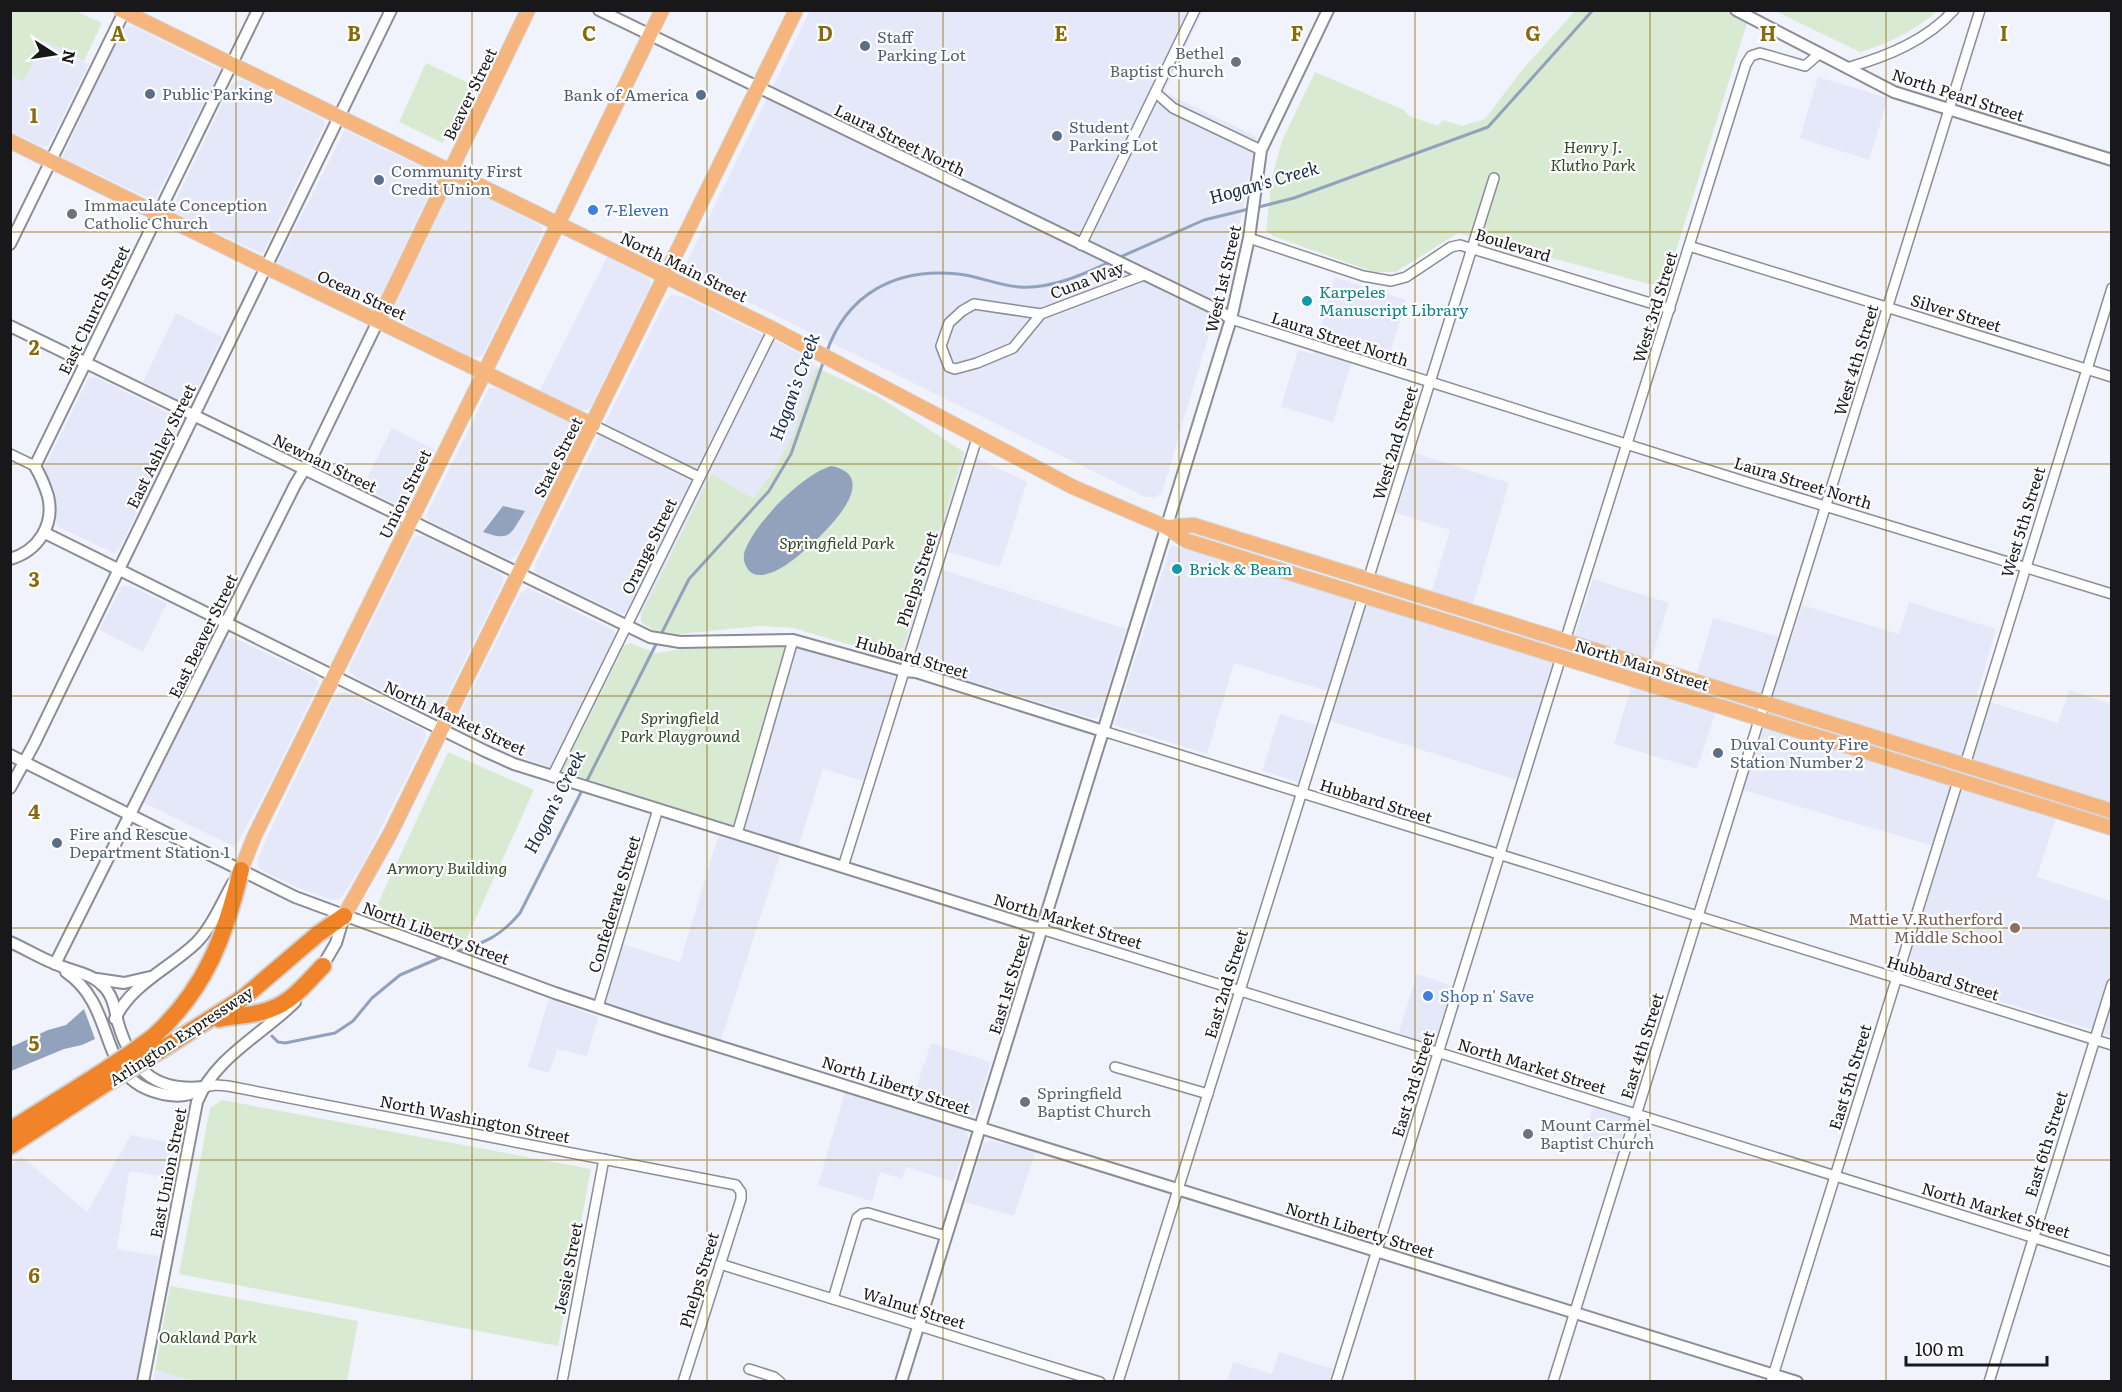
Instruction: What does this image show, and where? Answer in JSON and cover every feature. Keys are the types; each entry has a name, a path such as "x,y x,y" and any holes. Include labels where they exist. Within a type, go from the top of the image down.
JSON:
{"highway":[{"name":"Arlington Expressway","path":"157,1044 213,959 231,911 241,870"},
{"name":"Arlington Expressway","path":"10,1146 99,1081 157,1044 207,1023 256,988 318,934 344,916"},
{"path":"207,1023 275,1008 293,995 323,966"},
{"name":"Arlington Expressway","path":"10,1130 99,1081"}],"main road":[{"name":"Beaver Street","path":"378,321 528,10"},
{"name":"Union Street","path":"241,870 251,844 662,10"},
{"name":"State Street","path":"344,916 374,865 442,729 796,10"},
{"name":"North Main Street","path":"123,11 773,329 839,362 977,438 1073,487 1166,527 1187,541 2112,828"},
{"name":"Ocean Street","path":"10,141 593,425"},
{"name":"North Main Street","path":"1166,527 1193,525 2112,811"}],"street":[{"name":"East Church Street","path":"35,466 258,10"},
{"name":"East Ashley Street","path":"10,788 391,10"},
{"name":"Laura Street North","path":"599,10 1220,311 1231,320 2112,594"},
{"path":"1081,244 1195,10"},
{"name":"West 1st Street","path":"1166,527 1231,320 1252,221 1261,150 1328,10"},
{"name":"North Pearl Street","path":"1736,10 1888,89 2112,160"},
{"path":"1851,68 1900,49 1925,35 1954,10"},
{"name":"West 4th Street","path":"1760,719 1980,10"},
{"path":"10,244 123,11"},
{"name":"West 3rd Street","path":"1565,641 1746,64 1751,56 1760,53 1805,66 1820,53"},
{"path":"1156,93 1173,108 1261,150"},
{"name":"West 2nd Street","path":"1368,580 1494,178"},
{"name":"Boulevard","path":"1249,238 1364,276 1391,281 1406,277 1451,248 1460,245 1670,309"},
{"name":"Silver Street","path":"1689,246 2112,377"},
{"name":"Cuna Way","path":"1041,314 1014,348 955,369 949,367 945,360 941,346 949,323 962,310 974,304 1041,314 1144,275"},
{"name":"West 5th Street","path":"1965,765 2112,288"},
{"name":"East Beaver Street","path":"55,964 314,453 378,321"},
{"name":"Newnan Street","path":"10,326 626,627"},
{"name":"Orange Street","path":"552,777 773,329"},
{"name":"Ocean Street","path":"593,425 699,477"},
{"name":"Phelps Street","path":"843,867 977,438"},
{"path":"10,454 35,466 48,497 49,514 45,533 26,552 10,559"},
{"name":"East 1st Street","path":"901,1382 1166,527"},
{"name":"North Market Street","path":"45,533 485,751 552,777 2112,1262"},
{"name":"East 2nd Street","path":"1118,1382 1363,596"},
{"name":"Hubbard Street","path":"626,627 665,641 793,640 904,671 916,672 2112,1045"},
{"path":"737,834 793,640"},
{"name":"East 3rd Street","path":"1336,1382 1561,657"},
{"name":"East 4th Street","path":"1553,1382 1760,719"},
{"name":"North Liberty Street","path":"10,755 288,894 598,1007 1574,1313 1772,1378 1797,1382"},
{"name":"East 5th Street","path":"1772,1378 1958,781"},
{"name":"Confederate Street","path":"598,1007 658,809"},
{"name":"Union Street","path":"110,1041 111,1028 116,1015 125,1002 155,974 200,938 241,870"},
{"name":"East Union Street","path":"144,1381 195,1107 203,1088 226,1062 293,1004 308,988 336,943 344,916"},
{"name":"North Washington Street","path":"10,942 55,964 91,978 105,987 130,1052 146,1075 170,1087 186,1089 216,1085 228,1086 730,1182 740,1188"},
{"name":"North Washington Street","path":"55,964 87,990 97,1007 120,1068 129,1078 142,1087 156,1092 181,1096 192,1094 203,1088"},
{"name":"Union Street","path":"91,978 124,983 139,981 155,974"},
{"name":"East 6th Street","path":"1989,1382 2112,984"},
{"path":"1115,1067 1208,1094"},
{"name":"Jessie Street","path":"562,1382 604,1159"},
{"name":"Phelps Street","path":"683,1382 741,1199 740,1188"},
{"path":"833,1299 857,1218 862,1214 868,1213 946,1236"},
{"name":"Walnut Street","path":"720,1264 1100,1382"},
{"path":"749,1369 774,1377 780,1382"}],"shaded area":[{"path":"810,11 1203,11 1164,92 1257,137 1235,247 1162,493 1155,497 1145,497 683,270"},
{"name":"Public Parking","path":"127,26 135,27 218,69 219,72 155,199 150,199 63,156 121,30"},
{"path":"44,41 89,64 48,146 41,146 11,132 10,75 23,81"},
{"path":"1818,77 1888,98 1869,160 1800,138"},
{"path":"243,80 323,119 325,124 263,253 177,214 173,210 231,85"},
{"path":"345,130 432,172 436,179 378,302 373,307 279,265 278,262"},
{"path":"455,186 462,186 542,228 542,234 483,354 479,357 471,357 397,320 393,315 394,308 450,191"},
{"path":"607,257 647,277 650,287 591,406 586,410 580,410 540,390"},
{"path":"1335,277 1406,300 1388,361 1355,351 1333,422 1281,407 1298,350 1313,354"},
{"path":"672,295 685,297 809,358 816,367 792,437 770,476 753,498 711,474 641,615 620,613 538,574 535,565 666,300"},
{"path":"176,313 222,337 194,396 188,402 183,402 143,382"},
{"path":"95,377 177,417 179,422 179,427 119,549 114,553 58,527 55,518 54,496 44,475 44,469 87,381"},
{"path":"489,388 497,388 576,427 577,436 517,555 510,560 429,521 426,516"},
{"path":"392,428 435,450 406,506 400,506 362,488"},
{"path":"964,452 1027,482 1000,567 934,548"},
{"path":"1415,453 1509,483 1473,604 1432,591 1450,530 1396,513"},
{"path":"416,536 425,536 503,577 503,583 440,710 435,714 430,714 358,679 350,672 350,666"},
{"path":"1171,545 1209,556 1214,554 1554,660 1517,780 1318,717 1327,691 1234,663 1207,754 1114,725"},
{"path":"928,565 1126,629 1097,718 899,659"},
{"path":"1593,579 1669,603 1650,663 1574,638"},
{"path":"122,586 130,586 167,603 143,652 99,630"},
{"path":"528,588 613,630 625,645 562,771 513,754 458,726 458,718 520,594"},
{"path":"1909,602 1996,629 1976,698 2058,723 2069,690 2111,704 2111,806 1696,677 1713,618 1791,640 1802,605 1899,634"},
{"path":"232,637 314,676 319,683 268,787 235,847 144,803 224,642"},
{"path":"797,647 896,677 863,781 823,769 798,847 734,826 785,648"},
{"path":"1632,685 1716,711 1697,769 1614,744"},
{"path":"346,692 423,730 426,735 361,868 340,899 332,900 296,887 260,869 257,861 334,697"},
{"path":"1280,714 1316,725 1298,782 1262,771"},
{"path":"1764,726 2056,817 2037,877 2111,901 2111,1036 1905,972 1943,849 1743,790"},
{"path":"719,833 781,852 721,1041 603,1003 622,944 680,962"},
{"path":"1417,974 1452,986 1434,1046 1398,1035"},
{"path":"549,999 598,1017 587,1056 557,1049 549,1073 528,1067"},
{"path":"931,1043 991,1062 973,1115 913,1097"},
{"path":"845,1092 963,1129 967,1133 968,1140 953,1182 906,1167 902,1179 880,1172 872,1201 818,1185"},
{"path":"1593,1106 1629,1118 1617,1155 1581,1144"},
{"path":"131,1135 180,1145 173,1178 129,1171 117,1249 159,1256 136,1381 11,1381 11,1166 21,1156 87,1212"},
{"path":"990,1141 1036,1151 1014,1216 965,1202 984,1143"},
{"path":"1279,1352 1333,1369 1329,1381 1227,1381 1233,1362 1272,1374"},
{"path":"155,1370 193,1381 153,1381"}],"green space":[{"path":"10,11 76,11 102,23 84,61 44,41 23,82 11,75"},
{"name":"Henry J. Klutho Park","path":"1575,11 1751,11 1669,273 1661,285 1649,284 1458,233 1396,272 1373,272 1273,236 1266,230 1272,177 1282,141 1315,72 1404,110 1409,116 1438,126 1443,120 1462,126 1485,119 1522,70"},
{"path":"1775,11 1937,11 1901,36 1860,52"},
{"path":"426,63 471,84 443,143 399,122"},
{"name":"Springfield Park","path":"816,367 879,397 964,452 899,659 793,628 760,626 679,634 654,630 641,622 641,615 711,474 753,498 770,476 792,437"},
{"name":"Springfield Park Playground","path":"630,643 656,653 682,649 776,646 785,648 734,826 562,771 625,645"},
{"name":"Armory Building","path":"448,752 534,790 464,944 376,908"},
{"path":"222,1100 591,1169 558,1346 179,1274 210,1108"},
{"name":"Oakland Park","path":"170,1286 358,1321 347,1381 193,1381 155,1370"}],"water":[{"path":"831,466 847,473 853,485 849,499 839,515 826,531 786,565 765,575 754,574 744,562 744,552 760,525 782,500 807,479"},
{"path":"503,506 525,511 513,530 505,536 483,532"},
{"path":"84,1009 95,1039 11,1071 11,1047 48,1030 66,1025"}],"waterway":[{"name":"Hogan's Creek","path":"1255,208 1294,198 1488,127 1593,10"},
{"name":"Hogan's Creek","path":"1118,258 1204,220 1249,209"},
{"name":"Hogan's Creek","path":"826,354 846,315 860,300 894,280 935,273 958,274 1020,287 1044,286 1068,280 1112,261"},
{"name":"Hogan's Creek","path":"455,952 498,934 520,913 689,579 769,491 791,454 824,360"},
{"name":"Hogan's Creek","path":"272,1036 278,1042 285,1043 335,1033 353,1021 372,998 400,975 444,956"}],"place":[{"name":"Staff Parking Lot","path":"865,46"},
{"name":"Bethel Baptist Church","path":"1236,62"},
{"name":"Public Parking","path":"150,94"},
{"name":"Bank of America","path":"701,95"},
{"name":"Student Parking Lot","path":"1057,136"},
{"name":"Community First Credit Union","path":"379,180"},
{"name":"7-Eleven","path":"593,210"},
{"name":"Immaculate Conception Catholic Church","path":"72,214"},
{"name":"Karpeles Manuscript Library","path":"1307,301"},
{"name":"Brick & Beam","path":"1177,569"},
{"name":"Duval County Fire Station Number 2","path":"1718,753"},
{"name":"Fire and Rescue Department Station 1","path":"57,843"},
{"name":"Mattie V.Rutherford Middle School","path":"2015,928"},
{"name":"Shop n' Save","path":"1428,996"},
{"name":"Springfield Baptist Church","path":"1025,1102"},
{"name":"Mount Carmel Baptist Church","path":"1528,1134"}]}
